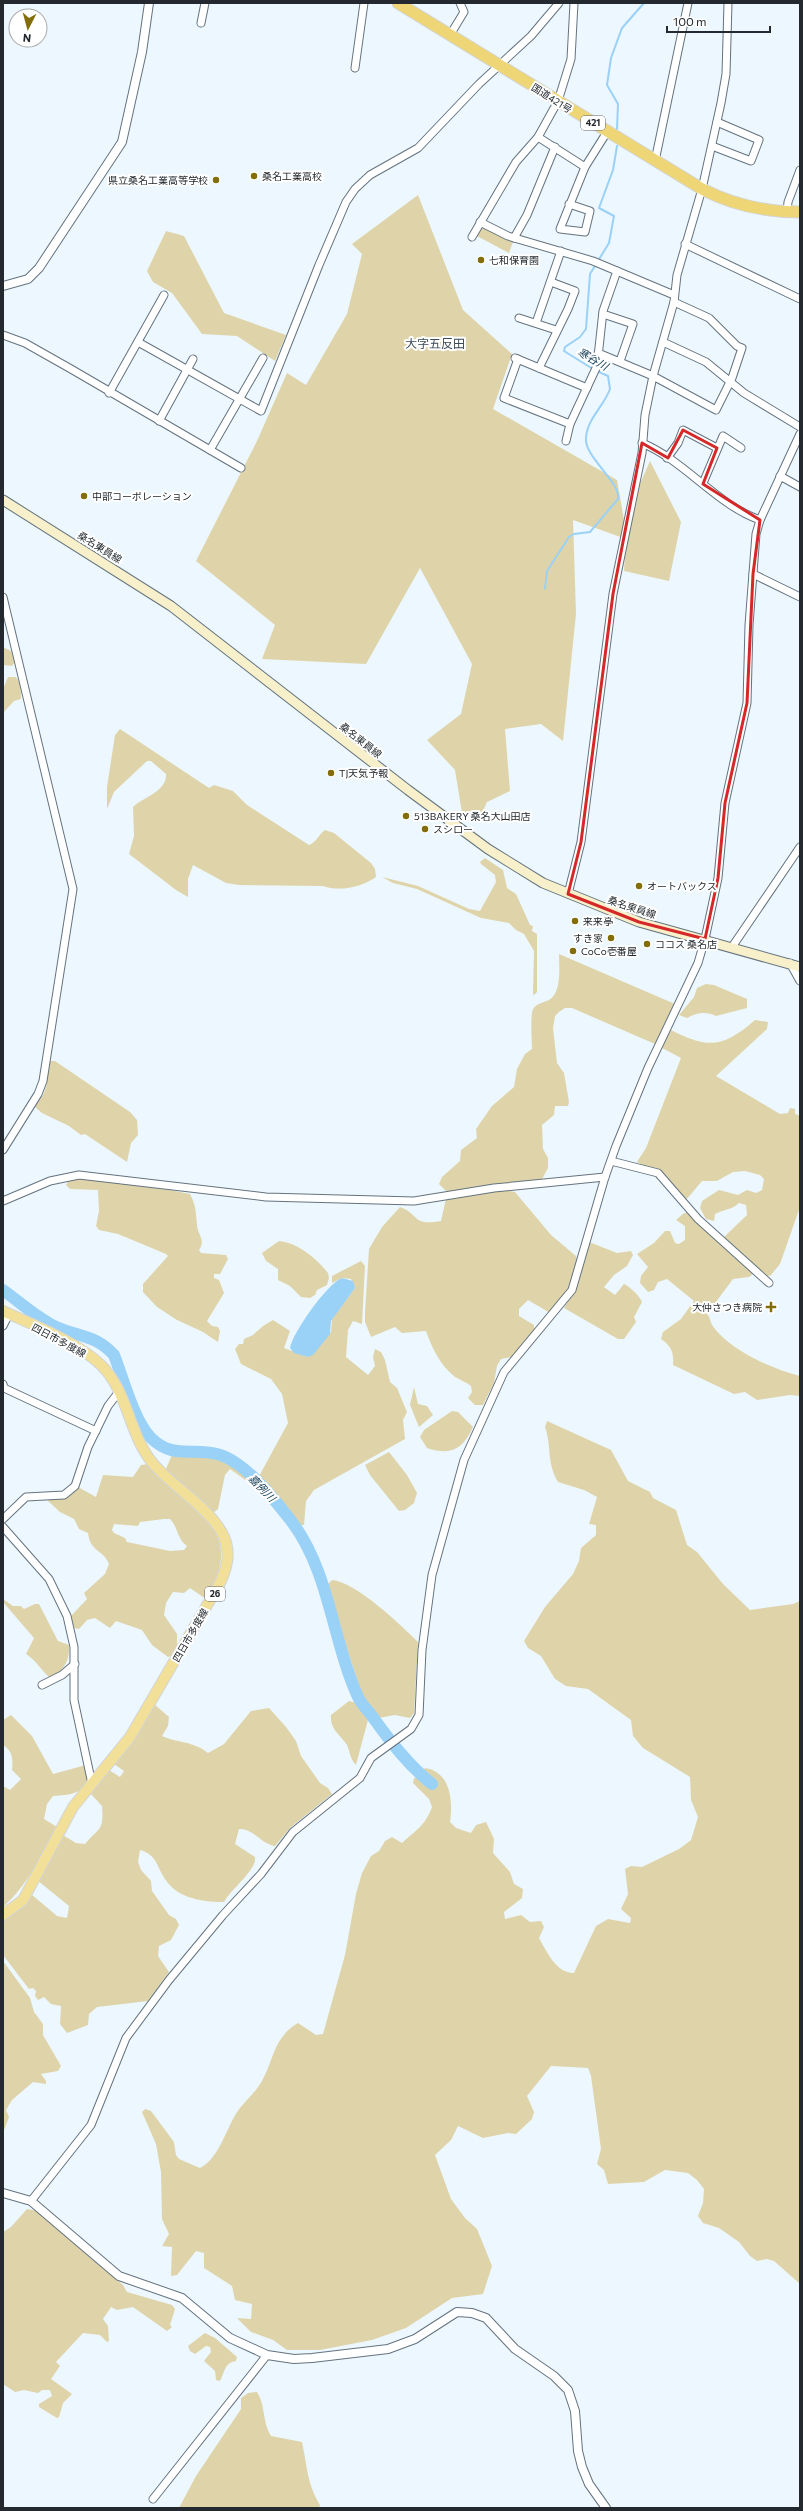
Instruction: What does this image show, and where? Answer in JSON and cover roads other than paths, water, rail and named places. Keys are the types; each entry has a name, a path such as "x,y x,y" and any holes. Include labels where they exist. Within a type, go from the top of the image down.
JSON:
{"highway":[{"name":"国道421号","path":"398,3 702,189 728,201 752,208 800,212"}],"main road":[{"name":"桑名東員線","path":"3,500 170,606 408,790 482,845 544,883 640,922 705,939 800,967"},
{"name":"四日市多度線","path":"3,1915 23,1900 73,1806 130,1737 213,1596 224,1574 228,1561 227,1546 219,1527 165,1477 150,1460 107,1371 86,1354 6,1313"}],"street":[{"path":"3,286 28,278 39,268 122,142 142,52 148,3"},
{"path":"201,23 205,3"},
{"path":"355,68 364,3"},
{"path":"450,35 464,12 460,3"},
{"path":"138,342 262,411 319,266 346,202 355,189 370,175 418,148 499,65 531,36 559,3"},
{"path":"472,237 516,162 538,136 558,101 571,58 574,3"},
{"path":"655,161 688,3"},
{"path":"568,894 581,842 613,594 642,443 653,376 674,298 677,275 685,244 702,189 726,74 728,3"},
{"path":"712,146 751,161 759,140 717,122"},
{"path":"569,204 590,211 585,232 560,229 569,204 585,167 607,132"},
{"path":"538,136 585,167"},
{"path":"514,238 527,215 555,147"},
{"path":"787,212 788,202 800,170"},
{"path":"480,222 514,238 596,262 674,298 709,318 737,346 742,348 730,382 716,410 653,376 598,353"},
{"path":"685,244 800,299"},
{"path":"536,323 560,252"},
{"path":"566,441 570,424 595,370 603,314 617,272"},
{"path":"539,368 556,330 568,309 575,291 551,282"},
{"path":"109,393 164,295"},
{"path":"603,314 633,324 620,362"},
{"path":"519,318 556,330"},
{"path":"3,334 25,343 240,468"},
{"path":"662,342 706,362 744,393 800,427"},
{"path":"210,450 262,358"},
{"path":"570,424 504,398 516,358 587,388"},
{"path":"159,421 194,359"},
{"path":"667,458 678,443 683,430 717,448"},
{"path":"31,2201 91,2125 126,2038 133,2026 223,1915 261,1874 293,1832 360,1778 371,1758 414,1726 419,1714 422,1650 432,1575 464,1460 504,1372 572,1290 611,1161 639,1090 690,980 705,939 718,878 725,803 747,703 756,534 760,520 780,476 797,448 800,434"},
{"path":"703,483 723,436 741,448"},
{"path":"642,443 667,458 752,518 760,520"},
{"path":"780,476 800,487"},
{"path":"753,574 800,597"},
{"path":"3,596 73,889 43,1081 38,1094 3,1150"},
{"path":"732,947 800,848"},
{"path":"790,963 800,981"},
{"path":"611,1161 658,1173 698,1219 769,1283"},
{"path":"3,1201 50,1181 79,1175 266,1197 414,1201 494,1188 605,1177"},
{"path":"3,1326 6,1313"},
{"path":"3,1384 4,1388 96,1431"},
{"path":"3,1519 26,1497 64,1495 69,1492 79,1481 86,1453 96,1431 118,1393"},
{"path":"3,1527 36,1562 56,1593 72,1631 75,1664 74,1700 92,1784"},
{"path":"42,1685 62,1675 75,1664"},
{"path":"3,2193 31,2201 118,2276 182,2298 230,2338 266,2355 294,2359 388,2349 415,2339 457,2312 472,2313 486,2318 515,2349 554,2376 568,2390 575,2411 578,2451 582,2466 589,2484 606,2508"},
{"path":"153,2500 266,2355"}],"water":[{"path":"342,1278 353,1281 355,1288 331,1321 330,1334 313,1355 308,1357 294,1353 290,1348 292,1341 304,1320 328,1289"}],"waterway":[{"name":"寒谷川","path":"617,129 618,104 607,85 611,58 622,28 644,3"},
{"name":"寒谷川","path":"593,369 564,351 565,347 580,337 586,329 590,274 609,243 614,216 599,208 613,170 617,146"},
{"name":"寒谷川","path":"545,589 547,571 569,537 574,534 590,532 618,499 614,485 596,461 587,445 586,438 589,425 610,389 608,376 597,371"},
{"name":"嘉例川","path":"3,1290 36,1315 56,1327 87,1337 107,1348 114,1355 139,1421 151,1438 159,1445 175,1451 208,1452 228,1458 238,1464 268,1492 292,1522 305,1542 315,1563 330,1607 349,1675 359,1700 400,1752 415,1769 432,1784"}],"place":[{"name":"桑名工業高校","path":"254,176"},
{"name":"県立桑名工業高等学校","path":"216,180"},
{"name":"七和保育園","path":"481,260"},
{"name":"中部コーポレーション","path":"84,496"},
{"name":"TJ天気予報","path":"331,773"},
{"name":"513BAKERY 桑名大山田店","path":"406,816"},
{"name":"スシロー","path":"425,829"},
{"name":"オートバックス","path":"639,886"},
{"name":"来来亭","path":"575,921"},
{"name":"すき家","path":"611,938"},
{"name":"ココス 桑名店","path":"647,944"},
{"name":"CoCo壱番屋","path":"573,951"},
{"name":"大仲さつき病院","path":"771,1307"}],"district":[{"name":"大字五反田","path":"435,344"}]}
